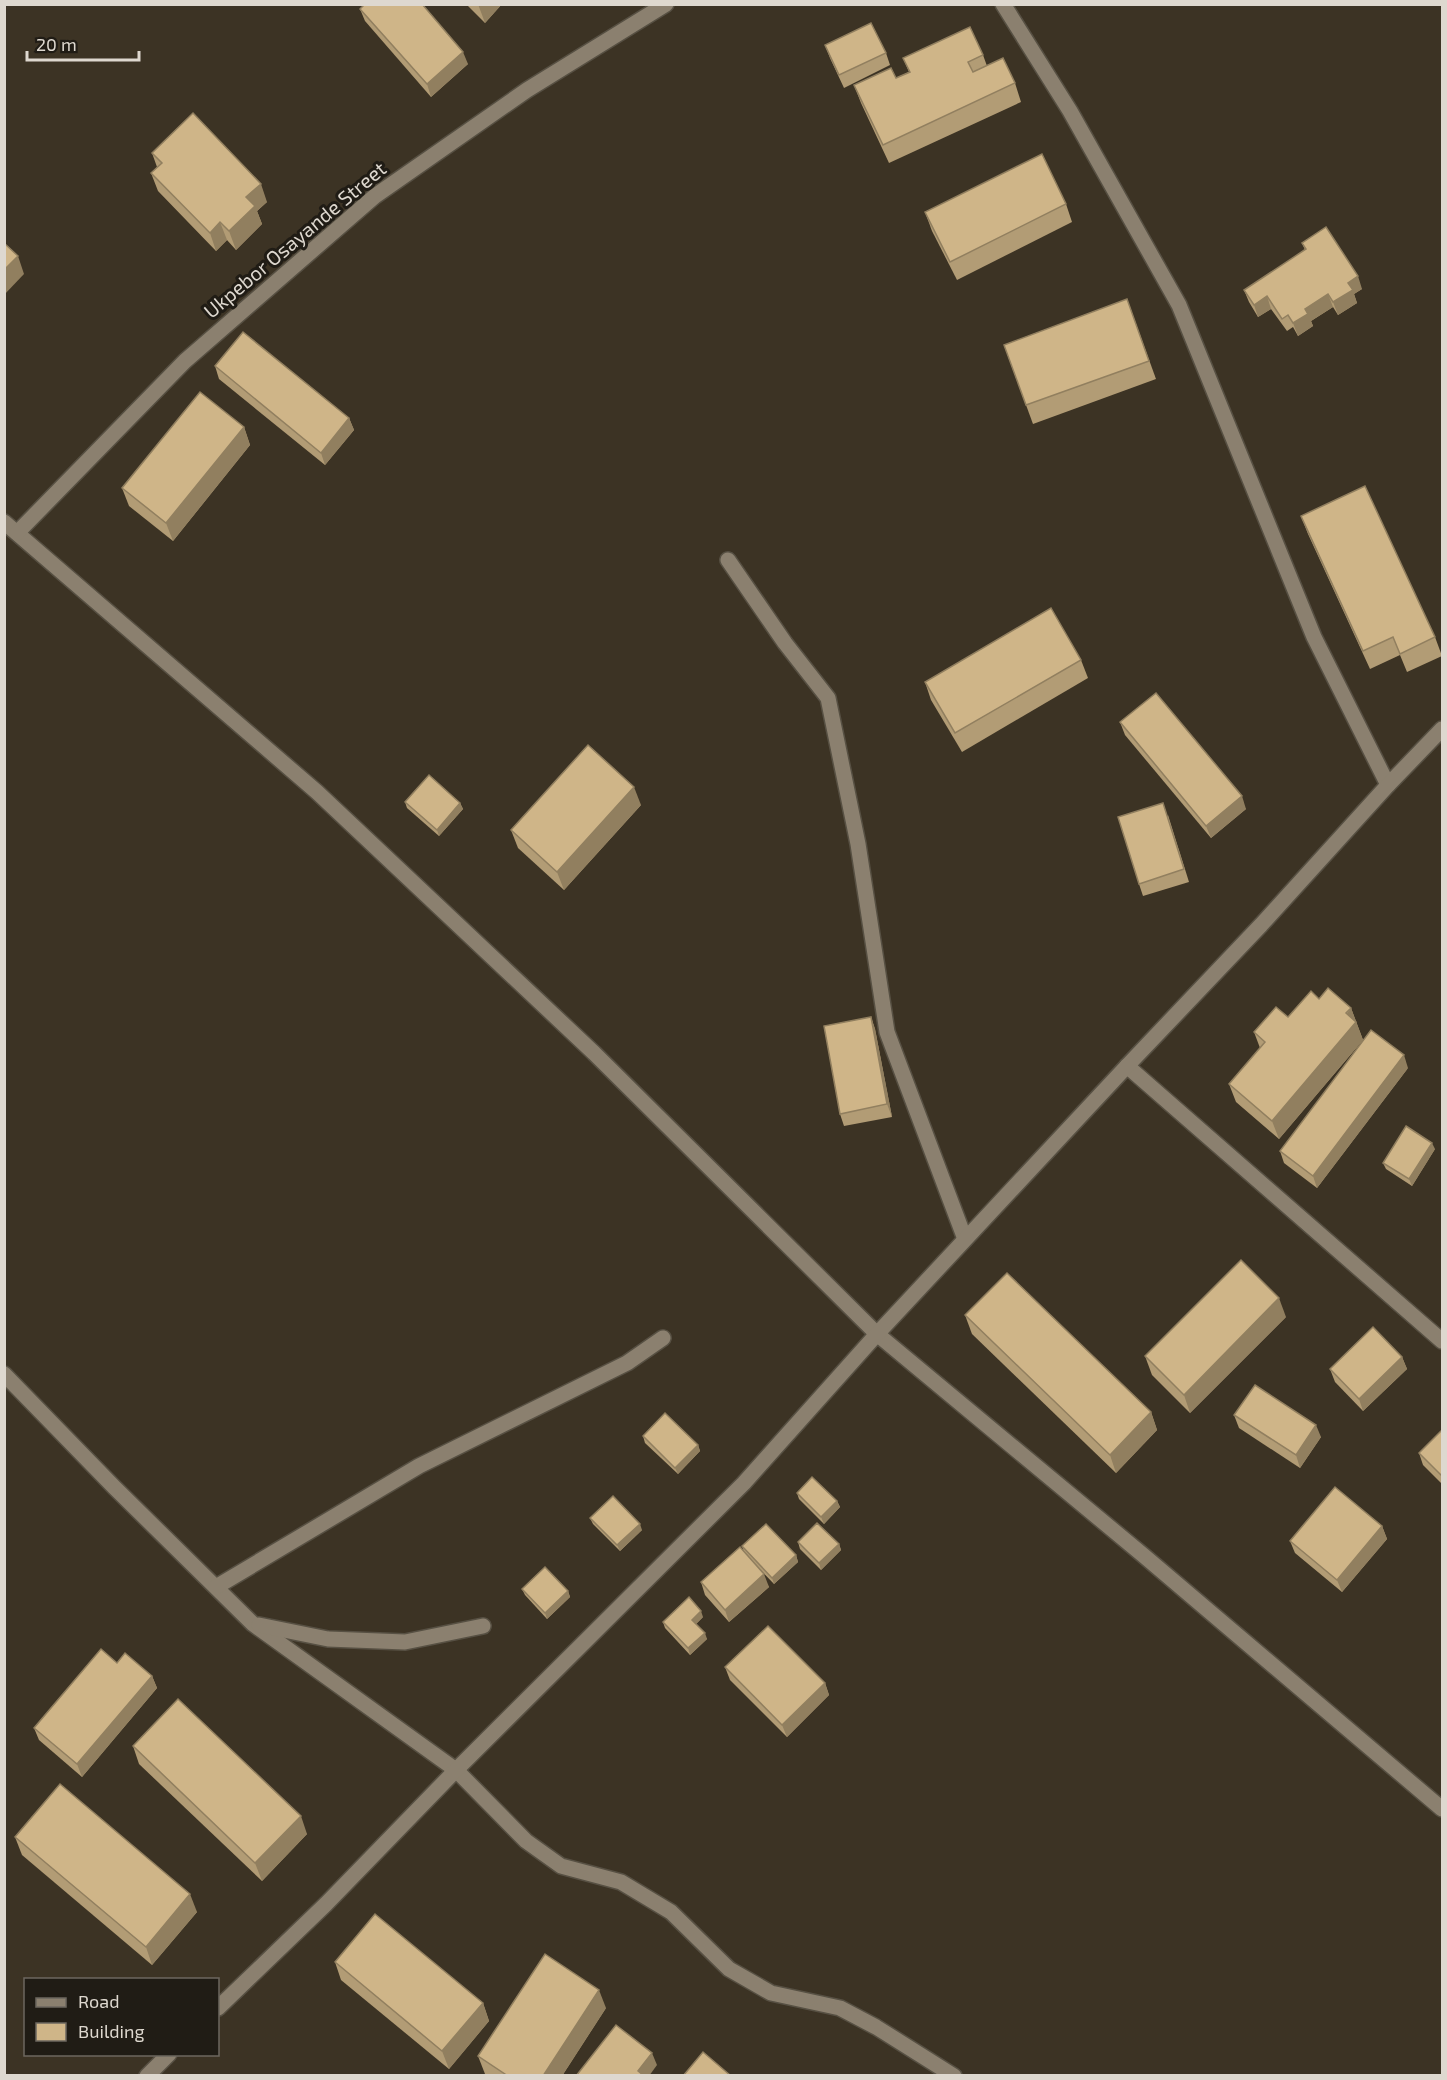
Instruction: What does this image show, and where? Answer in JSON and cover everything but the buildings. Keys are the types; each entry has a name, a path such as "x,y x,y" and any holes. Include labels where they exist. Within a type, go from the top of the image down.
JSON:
{"street":[{"name":"Ukpebor Osayande Street","path":"17,533 185,361 375,196 527,90 666,4"},
{"path":"1003,4 1070,111 1179,304 1314,637 1388,785"},
{"path":"4,522 318,792 594,1053 877,1334 1443,1809"},
{"path":"728,560 785,643 828,698 858,844 887,1032 965,1239"},
{"path":"219,2007 326,1904 456,1770 744,1483 965,1239 1261,926 1388,785 1443,729"},
{"path":"1127,1066 1443,1341"},
{"path":"216,1587 419,1467 627,1363 663,1338"},
{"path":"4,1374 114,1487 253,1624 456,1770 526,1841 561,1866 621,1882 671,1912 729,1969 771,1993 840,2008 876,2027 954,2076"},
{"path":"253,1624 328,1639 405,1642 483,1626"},
{"path":"147,2076 168,2056"}]}
